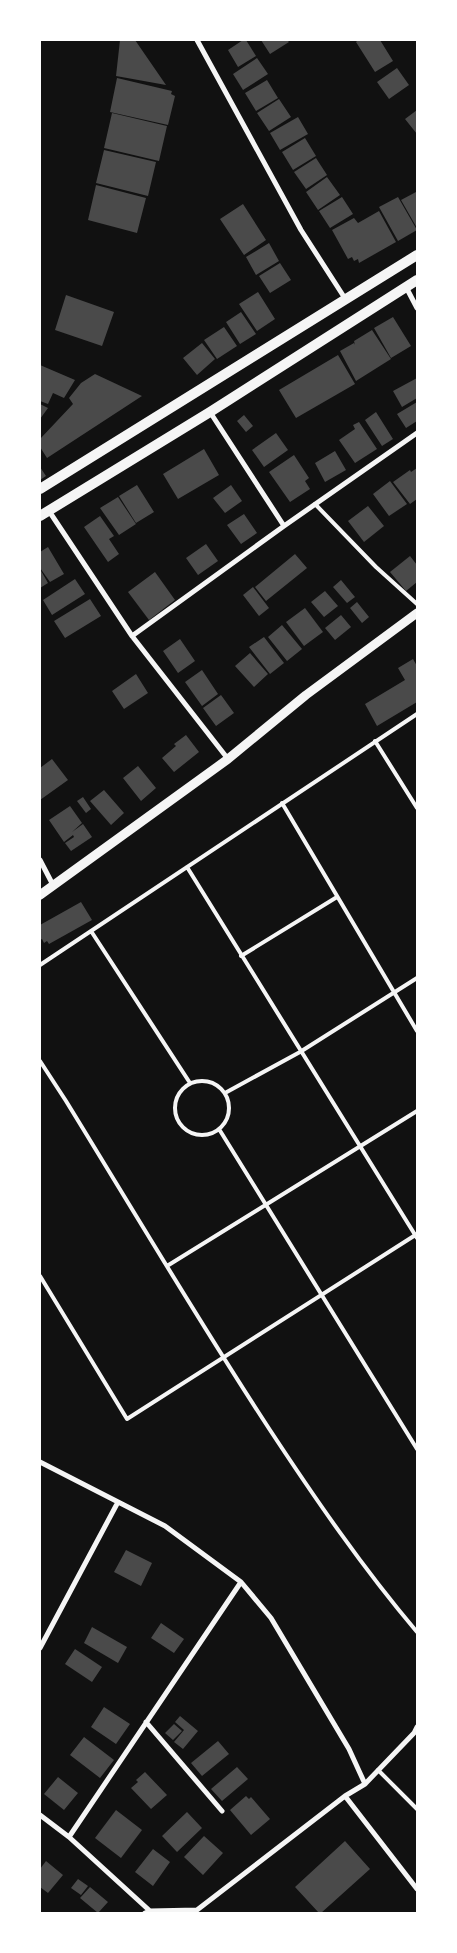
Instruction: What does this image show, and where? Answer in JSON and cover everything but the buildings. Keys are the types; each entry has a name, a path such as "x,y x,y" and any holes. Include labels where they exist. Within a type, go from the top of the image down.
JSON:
{"main road":[{"path":"40,490 417,255"},
{"path":"40,516 210,412 417,280"}],"street":[{"path":"197,40 301,230 346,300"},
{"path":"406,286 417,308"},
{"path":"210,412 284,526"},
{"path":"132,636 417,433"},
{"path":"49,510 132,636 228,759"},
{"path":"40,895 228,759 306,695 417,613"},
{"path":"40,860 53,886"},
{"path":"40,1462 165,1526 241,1582 271,1618 349,1749 365,1784"},
{"path":"40,1648 118,1502"},
{"path":"69,1837 241,1582"},
{"path":"146,1722 222,1810"},
{"path":"40,1815 69,1837 147,1912 197,1910 345,1796 365,1784 417,1728"},
{"path":"345,1796 417,1889"}],"lane":[{"path":"315,504 376,567 417,604"},
{"path":"40,966 417,714"},
{"path":"375,741 417,808"},
{"path":"282,803 417,1031"},
{"path":"40,1276 126,1419 417,1236 300,1052 186,867"},
{"path":"241,956 338,897"},
{"path":"91,931 190,1083"},
{"path":"224,1093 300,1052 417,978"},
{"path":"40,1061 222,1358 306,1484 382,1591 417,1632"},
{"path":"204,1081 212,1083 224,1093 229,1108 228,1116 219,1129 204,1135 197,1135 189,1132 178,1121 175,1114 176,1099 179,1092 190,1083 204,1081"},
{"path":"167,1266 417,1111"},
{"path":"219,1129 417,1449"},
{"path":"378,1770 417,1809"}]}
